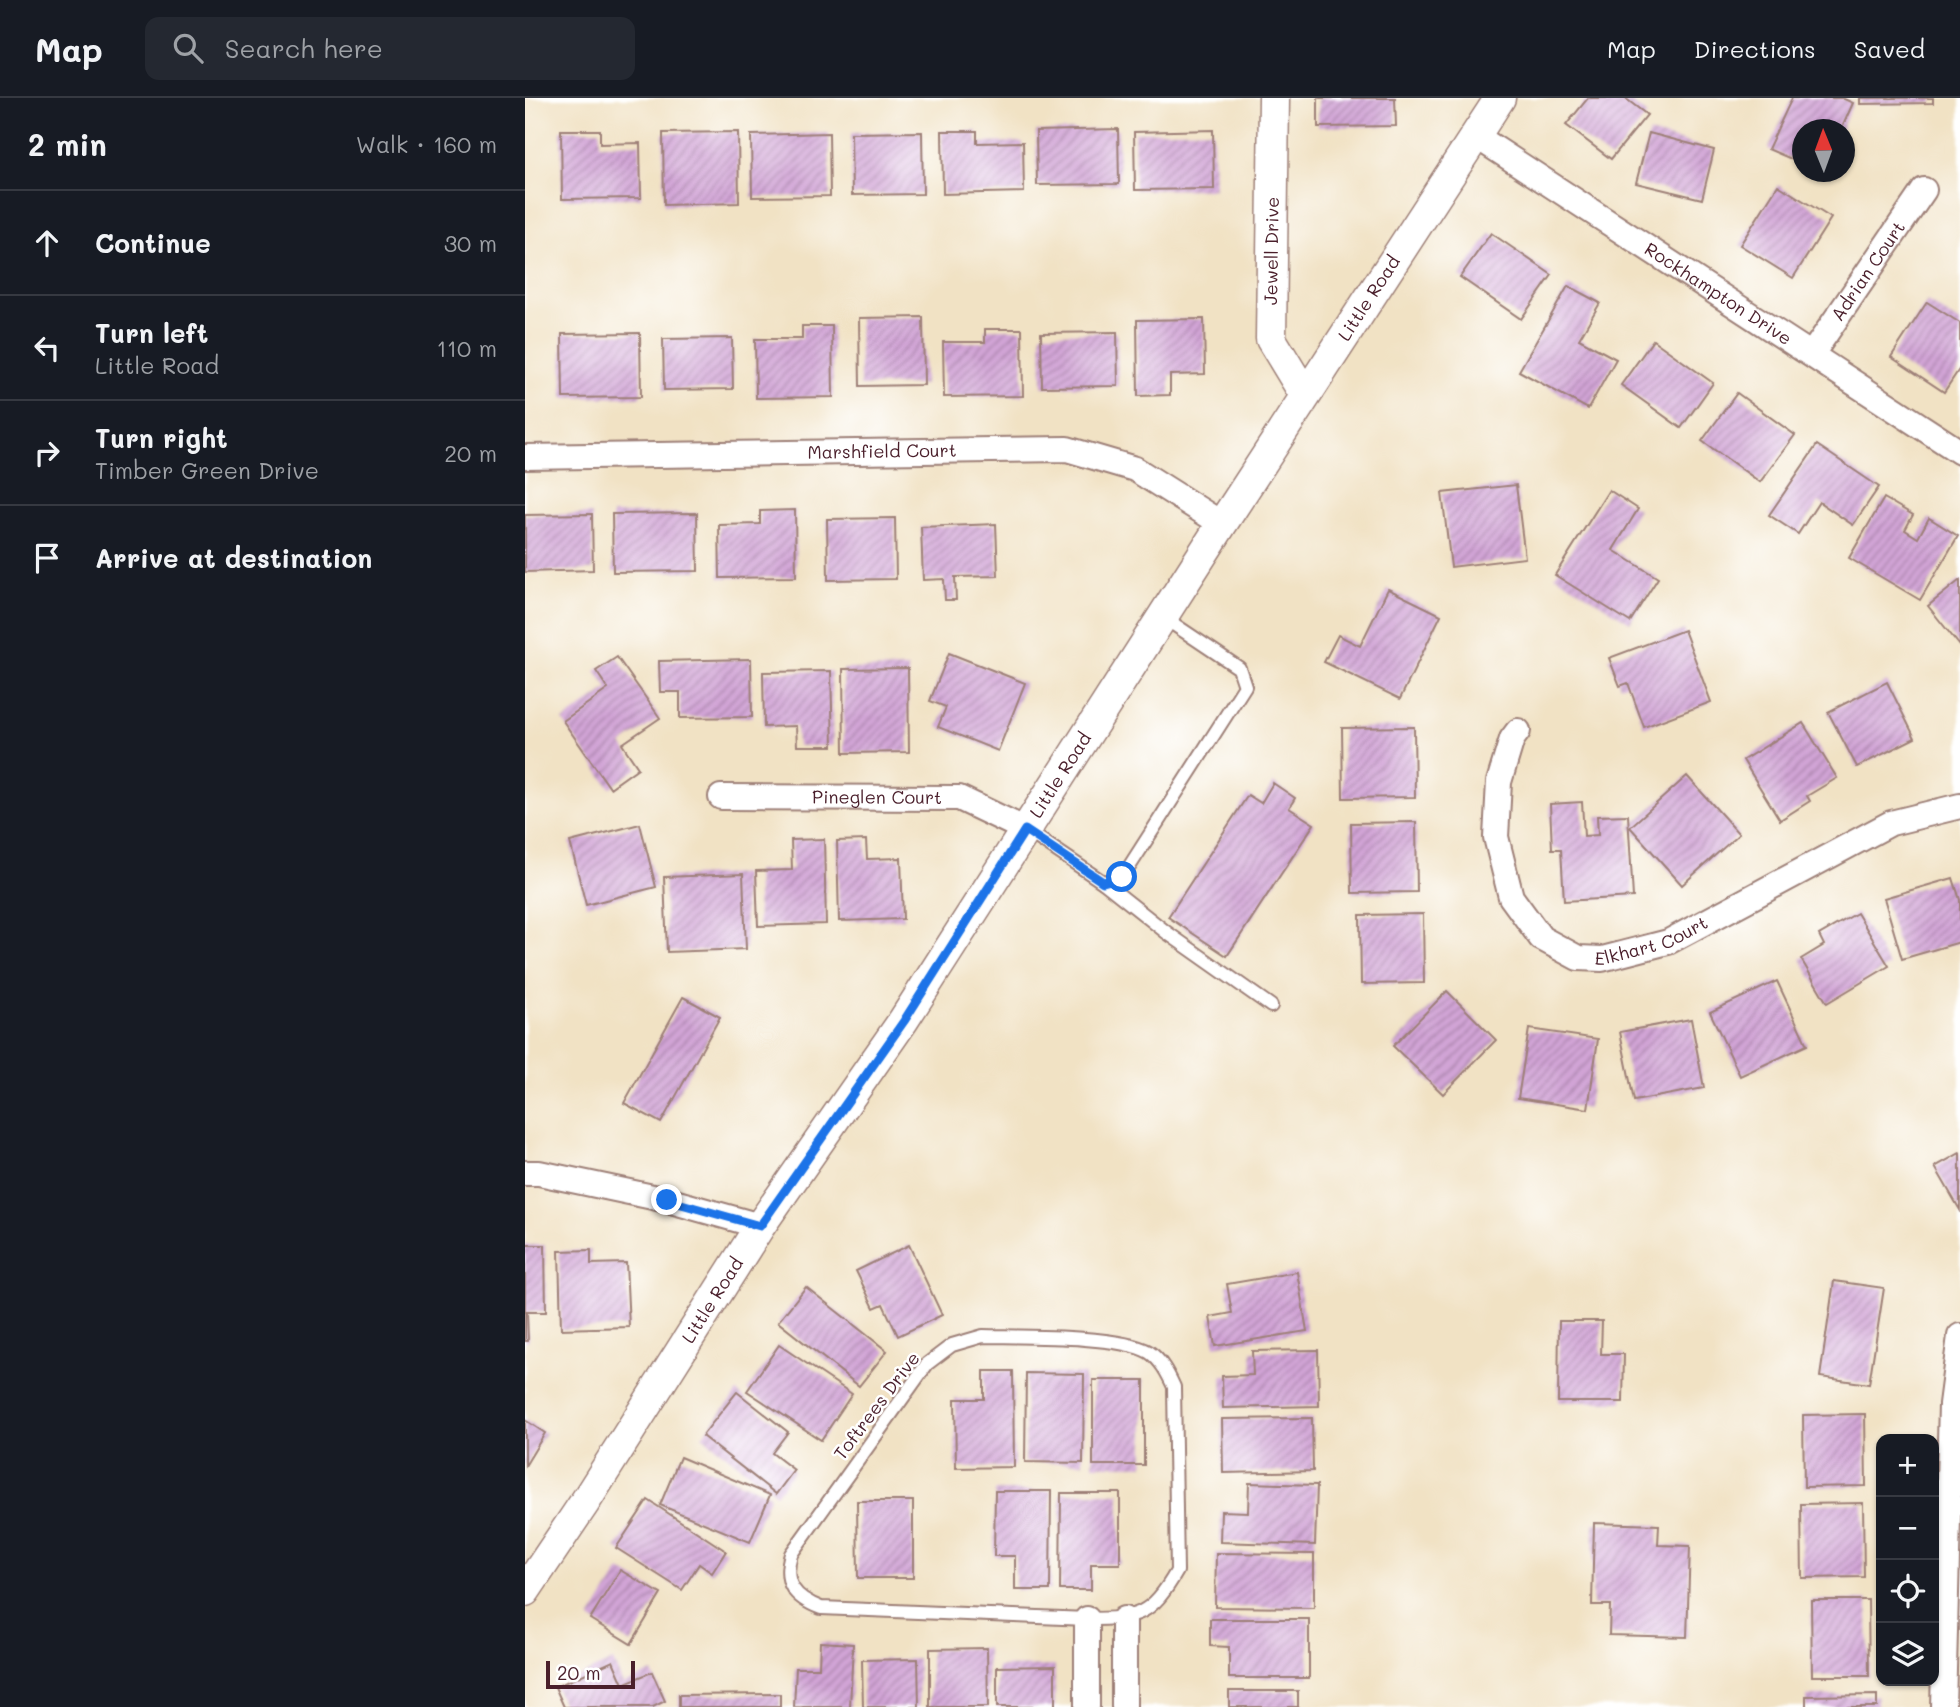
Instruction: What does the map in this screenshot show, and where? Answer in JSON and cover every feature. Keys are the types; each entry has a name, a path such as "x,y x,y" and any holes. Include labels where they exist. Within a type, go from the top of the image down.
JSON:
{"street":[{"name":"Jewell Drive","path":"1274,98 1271,339 1305,395"},
{"name":"Little Road","path":"525,1591 586,1502 760,1226 904,1021 1305,395 1500,98"},
{"name":"Rockhampton Drive","path":"1476,136 1960,452"},
{"name":"Adrian Court","path":"1812,354 1924,190"},
{"name":"Marshfield Court","path":"525,457 1067,449 1135,469 1222,524"},
{"name":"Elkhart Court","path":"1518,731 1512,739 1499,782 1496,837 1511,897 1541,938 1578,958 1602,959 1668,942 1891,823 1960,806"},
{"name":"Pineglen Court","path":"721,797 959,798 1025,830"},
{"path":"525,1173 539,1173 655,1198 760,1226"},
{"path":"1943,1707 1952,1623 1951,1404 1960,1336"},
{"path":"1087,1619 1087,1707"},
{"path":"1124,1619 1124,1707"}],"lane":[{"path":"1103,882 1122,877 1245,686 1239,668 1162,617"},
{"path":"1025,830 1103,882 1166,932 1271,1006"},
{"name":"Toftrees Drive","path":"983,1336 1123,1342 1149,1352 1164,1367 1174,1387 1177,1571 1164,1593 1146,1611 1124,1619 1087,1619 821,1608 805,1602 794,1591 787,1576 791,1554 927,1364 952,1345 983,1336"}],"building":[{"path":"1318,98 1395,98 1396,126 1318,127"},
{"path":"1588,98 1625,98 1647,115 1611,159 1566,125"},
{"path":"1792,98 1842,98 1853,103 1846,119 1792,119 1792,159 1768,149"},
{"path":"1860,98 1933,98 1933,103 1860,104"},
{"path":"1118,129 1119,184 1037,185 1036,131"},
{"path":"561,130 600,130 600,144 640,143 641,198 562,199"},
{"path":"1213,130 1214,189 1135,190 1134,132"},
{"path":"942,131 977,131 977,143 1023,142 1024,192 943,194"},
{"path":"738,132 739,203 664,205 663,133"},
{"path":"922,132 923,194 852,195 851,133"},
{"path":"829,133 830,196 752,197 751,135"},
{"path":"1649,133 1714,150 1702,199 1636,183"},
{"path":"1778,185 1831,218 1793,278 1740,245"},
{"path":"1491,233 1552,275 1521,319 1460,277"},
{"path":"1568,286 1600,303 1579,339 1616,359 1588,409 1519,371"},
{"path":"1927,302 1960,323 1960,368 1944,392 1891,357"},
{"path":"923,317 924,385 860,386 859,318"},
{"path":"1204,319 1205,374 1170,375 1170,395 1138,396 1137,320"},
{"path":"802,326 832,326 833,397 756,398 755,339 802,339"},
{"path":"985,329 1022,329 1023,396 944,397 943,342 985,342"},
{"path":"1117,332 1118,386 1042,387 1041,333"},
{"path":"640,333 641,397 563,398 562,334"},
{"path":"732,338 733,389 664,390 663,339"},
{"path":"1653,340 1713,383 1681,428 1621,385"},
{"path":"1737,393 1795,435 1760,482 1702,441"},
{"path":"1817,445 1879,487 1853,525 1819,502 1798,534 1769,515"},
{"path":"1516,485 1525,558 1451,567 1442,493"},
{"path":"1609,490 1638,509 1613,550 1658,578 1630,622 1555,575"},
{"path":"1884,498 1913,515 1905,530 1918,538 1929,518 1958,536 1920,600 1849,558"},
{"path":"795,510 796,577 720,578 719,525 760,524 760,511"},
{"path":"697,513 698,571 613,572 612,514"},
{"path":"592,514 593,570 525,572 525,515"},
{"path":"895,518 896,579 828,580 827,519"},
{"path":"996,524 998,576 955,577 956,600 945,600 944,579 923,580 921,527"},
{"path":"1960,580 1960,646 1928,606"},
{"path":"1388,589 1441,615 1400,699 1324,662 1338,635 1360,646"},
{"path":"1684,630 1711,702 1644,727 1628,683 1620,686 1609,658"},
{"path":"949,653 1025,683 998,751 938,727 946,707 930,701"},
{"path":"617,657 660,718 622,744 638,768 610,788 563,721 608,689 596,671"},
{"path":"751,659 752,717 680,718 680,692 660,692 659,661"},
{"path":"908,668 909,752 844,753 843,669"},
{"path":"831,671 833,746 797,746 796,726 764,727 763,672"},
{"path":"1887,682 1915,738 1857,767 1828,712"},
{"path":"1803,723 1837,778 1807,796 1810,801 1780,820 1743,760"},
{"path":"1414,727 1415,797 1343,798 1342,728"},
{"path":"1687,776 1739,834 1682,885 1630,827"},
{"path":"1273,783 1295,798 1289,808 1314,824 1227,956 1168,917 1248,795 1261,803"},
{"path":"1582,802 1584,836 1598,835 1597,816 1628,815 1633,897 1564,901 1561,849 1552,849 1550,804"},
{"path":"1416,822 1417,892 1352,893 1351,823"},
{"path":"640,824 656,887 586,905 570,842"},
{"path":"824,839 826,924 758,926 756,871 792,870 791,840"},
{"path":"866,840 867,859 901,858 903,919 839,921 837,841"},
{"path":"743,874 746,949 667,952 664,877"},
{"path":"1953,878 1960,900 1960,942 1902,959 1884,898"},
{"path":"1857,913 1889,966 1827,1003 1801,959 1824,945 1819,935"},
{"path":"1423,914 1424,983 1361,984 1360,915"},
{"path":"1777,981 1807,1045 1740,1076 1710,1012"},
{"path":"1447,991 1496,1040 1443,1094 1393,1046"},
{"path":"683,997 720,1017 661,1123 624,1103"},
{"path":"1691,1019 1704,1088 1634,1101 1620,1032"},
{"path":"1529,1029 1598,1039 1588,1109 1518,1098"},
{"path":"1960,1153 1960,1210 1935,1167"},
{"path":"525,1245 545,1245 546,1312 527,1312 528,1341 525,1341"},
{"path":"909,1245 942,1315 898,1336 883,1304 874,1308 856,1271"},
{"path":"591,1250 591,1264 626,1263 629,1327 561,1329 559,1251"},
{"path":"1297,1272 1307,1331 1215,1346 1210,1317 1232,1313 1227,1284"},
{"path":"1834,1281 1884,1288 1869,1384 1820,1377"},
{"path":"806,1287 887,1351 859,1386 778,1322"},
{"path":"1559,1321 1602,1321 1601,1354 1624,1354 1623,1402 1558,1402"},
{"path":"779,1345 852,1394 821,1440 747,1391"},
{"path":"1318,1350 1319,1406 1223,1408 1222,1376 1253,1375 1252,1351"},
{"path":"984,1371 1013,1371 1014,1467 956,1468 955,1399 984,1399"},
{"path":"1026,1373 1084,1374 1083,1463 1025,1462"},
{"path":"1093,1380 1144,1380 1144,1465 1093,1465"},
{"path":"737,1392 788,1432 772,1453 794,1470 776,1494 702,1436"},
{"path":"1865,1414 1866,1486 1804,1487 1803,1415"},
{"path":"1312,1418 1313,1471 1223,1473 1222,1419"},
{"path":"525,1420 545,1433 525,1466"},
{"path":"680,1457 770,1495 750,1542 660,1505"},
{"path":"1249,1483 1317,1485 1315,1545 1220,1542 1221,1511 1248,1512"},
{"path":"995,1491 1051,1491 1050,1590 1015,1590 1015,1556 994,1556"},
{"path":"1061,1493 1120,1493 1120,1564 1091,1564 1091,1590 1060,1590"},
{"path":"648,1500 726,1551 712,1573 699,1564 682,1590 616,1548"},
{"path":"857,1501 913,1501 913,1578 858,1578"},
{"path":"1863,1503 1864,1577 1802,1578 1801,1504"},
{"path":"1594,1523 1659,1525 1658,1545 1690,1546 1687,1637 1609,1635 1610,1605 1592,1605"},
{"path":"1216,1553 1314,1554 1314,1608 1215,1607"},
{"path":"620,1570 661,1594 631,1644 590,1619"},
{"path":"1811,1600 1868,1600 1869,1676 1812,1676"},
{"path":"1210,1619 1309,1619 1309,1678 1229,1678 1229,1647 1210,1646"},
{"path":"820,1642 853,1644 850,1707 794,1707 796,1668 819,1668"},
{"path":"987,1648 988,1707 930,1707 930,1649"},
{"path":"918,1659 919,1707 863,1707 862,1660"},
{"path":"613,1661 623,1684 652,1672 665,1701 653,1707 564,1707 555,1687"},
{"path":"1055,1666 1055,1707 997,1707 997,1667"},
{"path":"1229,1691 1298,1691 1298,1707 1229,1707"},
{"path":"780,1694 780,1707 679,1707 679,1695"},
{"path":"1877,1695 1877,1707 1806,1707 1806,1696"}],"route":[{"path":"667,1200 760,1226 904,1021 1025,830 1103,882 1122,877"}]}
